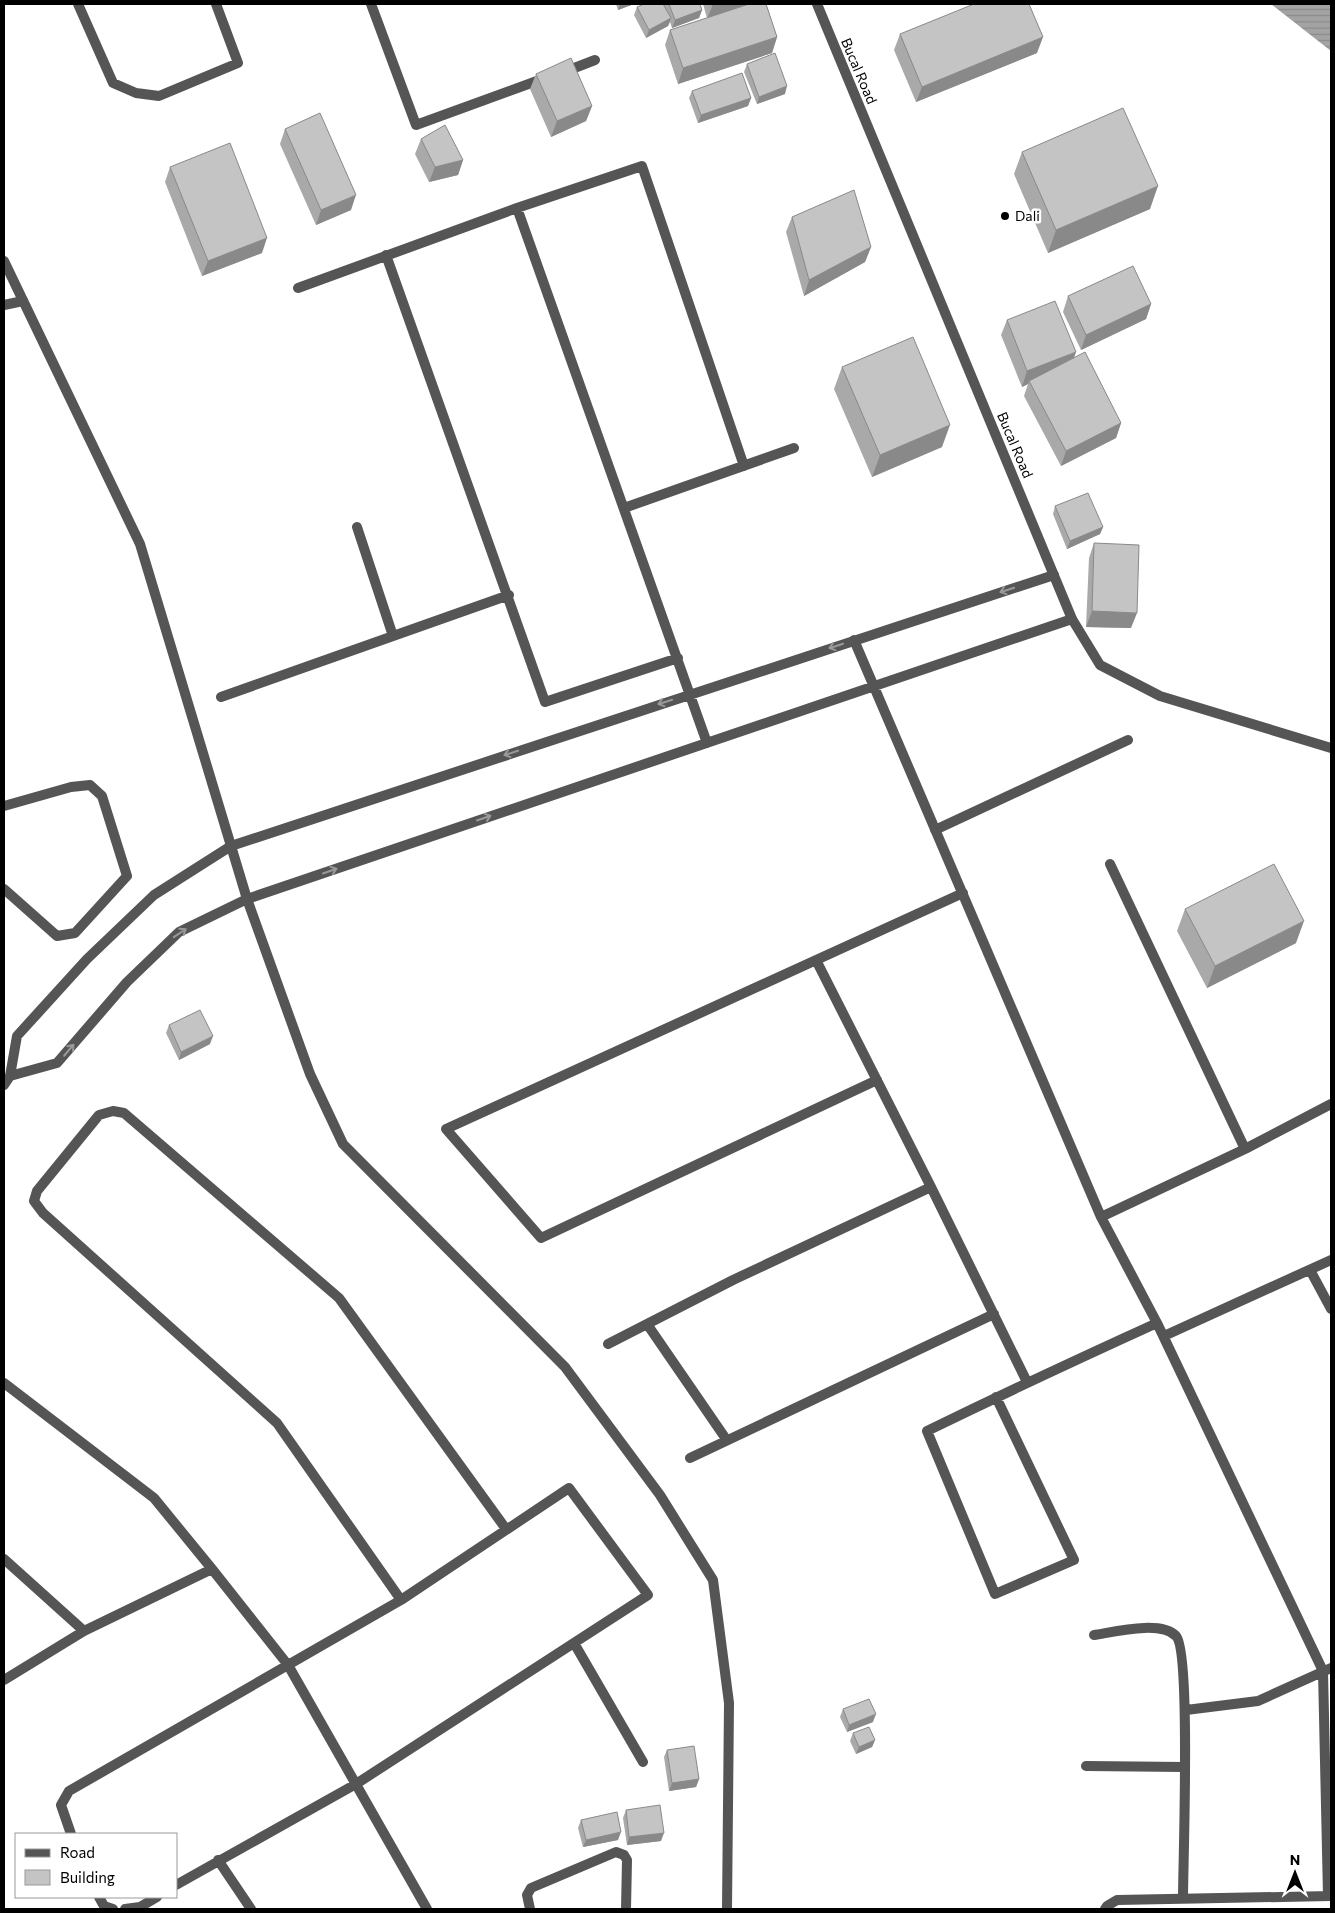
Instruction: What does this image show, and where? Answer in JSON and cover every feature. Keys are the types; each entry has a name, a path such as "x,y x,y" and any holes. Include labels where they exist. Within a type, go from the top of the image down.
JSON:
{"street":[{"path":"78,4 113,83 136,93 159,96 238,63 216,4"},
{"path":"371,4 416,125 595,60"},
{"name":"Bucal Road","path":"816,4 1072,619 1100,665 1160,696 1331,748"},
{"path":"298,288 517,208 642,166 744,466"},
{"path":"517,208 707,743"},
{"path":"386,255 509,595 545,702 678,658"},
{"path":"4,261 140,544 247,899 310,1074 343,1144 564,1367 655,1488 712,1580 729,1703 727,1909"},
{"path":"4,304 23,302"},
{"path":"624,508 794,448"},
{"path":"357,527 393,636"},
{"path":"7,1081 16,1036 87,959 154,895 231,846 1054,575"},
{"path":"222,698 509,595"},
{"path":"7,1081 57,1063 127,982 179,932 247,899 1072,619"},
{"path":"854,640 1101,1217 1164,1336 1327,1669 1330,1896 1117,1900 1107,1906 1106,1909"},
{"path":"936,830 1128,740"},
{"path":"4,806 70,787 90,785 102,796 127,876 75,933 57,936 4,889"},
{"path":"1110,864 1245,1149"},
{"path":"877,1080 541,1238 446,1129 963,893"},
{"path":"816,960 1027,1382"},
{"path":"1101,1217 1245,1149 1331,1104"},
{"path":"401,1600 277,1423 43,1213 34,1201 38,1191 99,1115 113,1111 124,1112 339,1298 506,1529"},
{"path":"608,1344 931,1187"},
{"path":"1164,1336 1331,1260"},
{"path":"1310,1270 1331,1309"},
{"path":"690,1458 994,1314"},
{"path":"996,1397 1074,1560 995,1594 927,1430 1027,1382 1157,1323"},
{"path":"647,1324 726,1440"},
{"path":"4,1383 154,1498 212,1569 288,1665 427,1909"},
{"path":"70,1833 61,1805 69,1791 401,1600 569,1488 648,1595 356,1784 178,1884"},
{"path":"4,1559 84,1631"},
{"path":"4,1680 84,1631 212,1569"},
{"path":"1094,1635 1144,1628 1160,1629 1177,1637 1180,1642 1186,1710 1183,1898"},
{"path":"574,1642 644,1762"},
{"path":"1186,1710 1258,1701 1327,1669"},
{"path":"1086,1766 1184,1767"},
{"path":"530,1909 527,1895 531,1888 616,1852 624,1855 627,1860 626,1909"},
{"path":"218,1860 251,1909"},
{"path":"100,1898 104,1906 113,1909"},
{"path":"125,1909 140,1907 155,1898"}],"shaded area":[{"path":"1271,4 1331,4 1331,51"}],"building":[{"path":"644,4 663,4 671,18 649,30 637,7"},
{"path":"669,4 700,4 702,10 675,20"},
{"path":"749,4 766,4 777,37 683,68 670,30"},
{"path":"974,4 1029,4 1043,37 922,87 900,34"},
{"path":"775,53 787,86 759,97 747,64"},
{"path":"571,58 592,106 557,121 536,74"},
{"path":"742,73 751,98 701,115 692,91"},
{"path":"1123,108 1158,186 1056,230 1022,152"},
{"path":"320,113 356,195 321,210 285,129"},
{"path":"445,125 463,160 435,167 421,139"},
{"path":"230,143 267,238 208,261 170,167"},
{"path":"854,190 871,247 809,280 792,217"},
{"path":"1133,266 1151,304 1086,335 1068,296"},
{"path":"1055,301 1076,352 1027,371 1007,320"},
{"path":"913,337 950,425 880,455 842,367"},
{"path":"1085,352 1121,423 1066,451 1029,381"},
{"path":"1088,493 1103,527 1070,541 1055,506"},
{"path":"1094,543 1139,545 1137,613 1092,611"},
{"path":"1274,864 1304,921 1215,966 1185,909"},
{"path":"200,1010 213,1036 181,1052 169,1025"},
{"path":"869,1699 876,1714 849,1725 843,1709"},
{"path":"869,1727 875,1740 859,1747 853,1733"},
{"path":"694,1746 699,1779 672,1783 667,1750"},
{"path":"660,1805 664,1833 629,1837 626,1810"},
{"path":"617,1812 621,1832 586,1840 581,1820"}],"place":[{"name":"Dali","path":"1005,216"}]}
